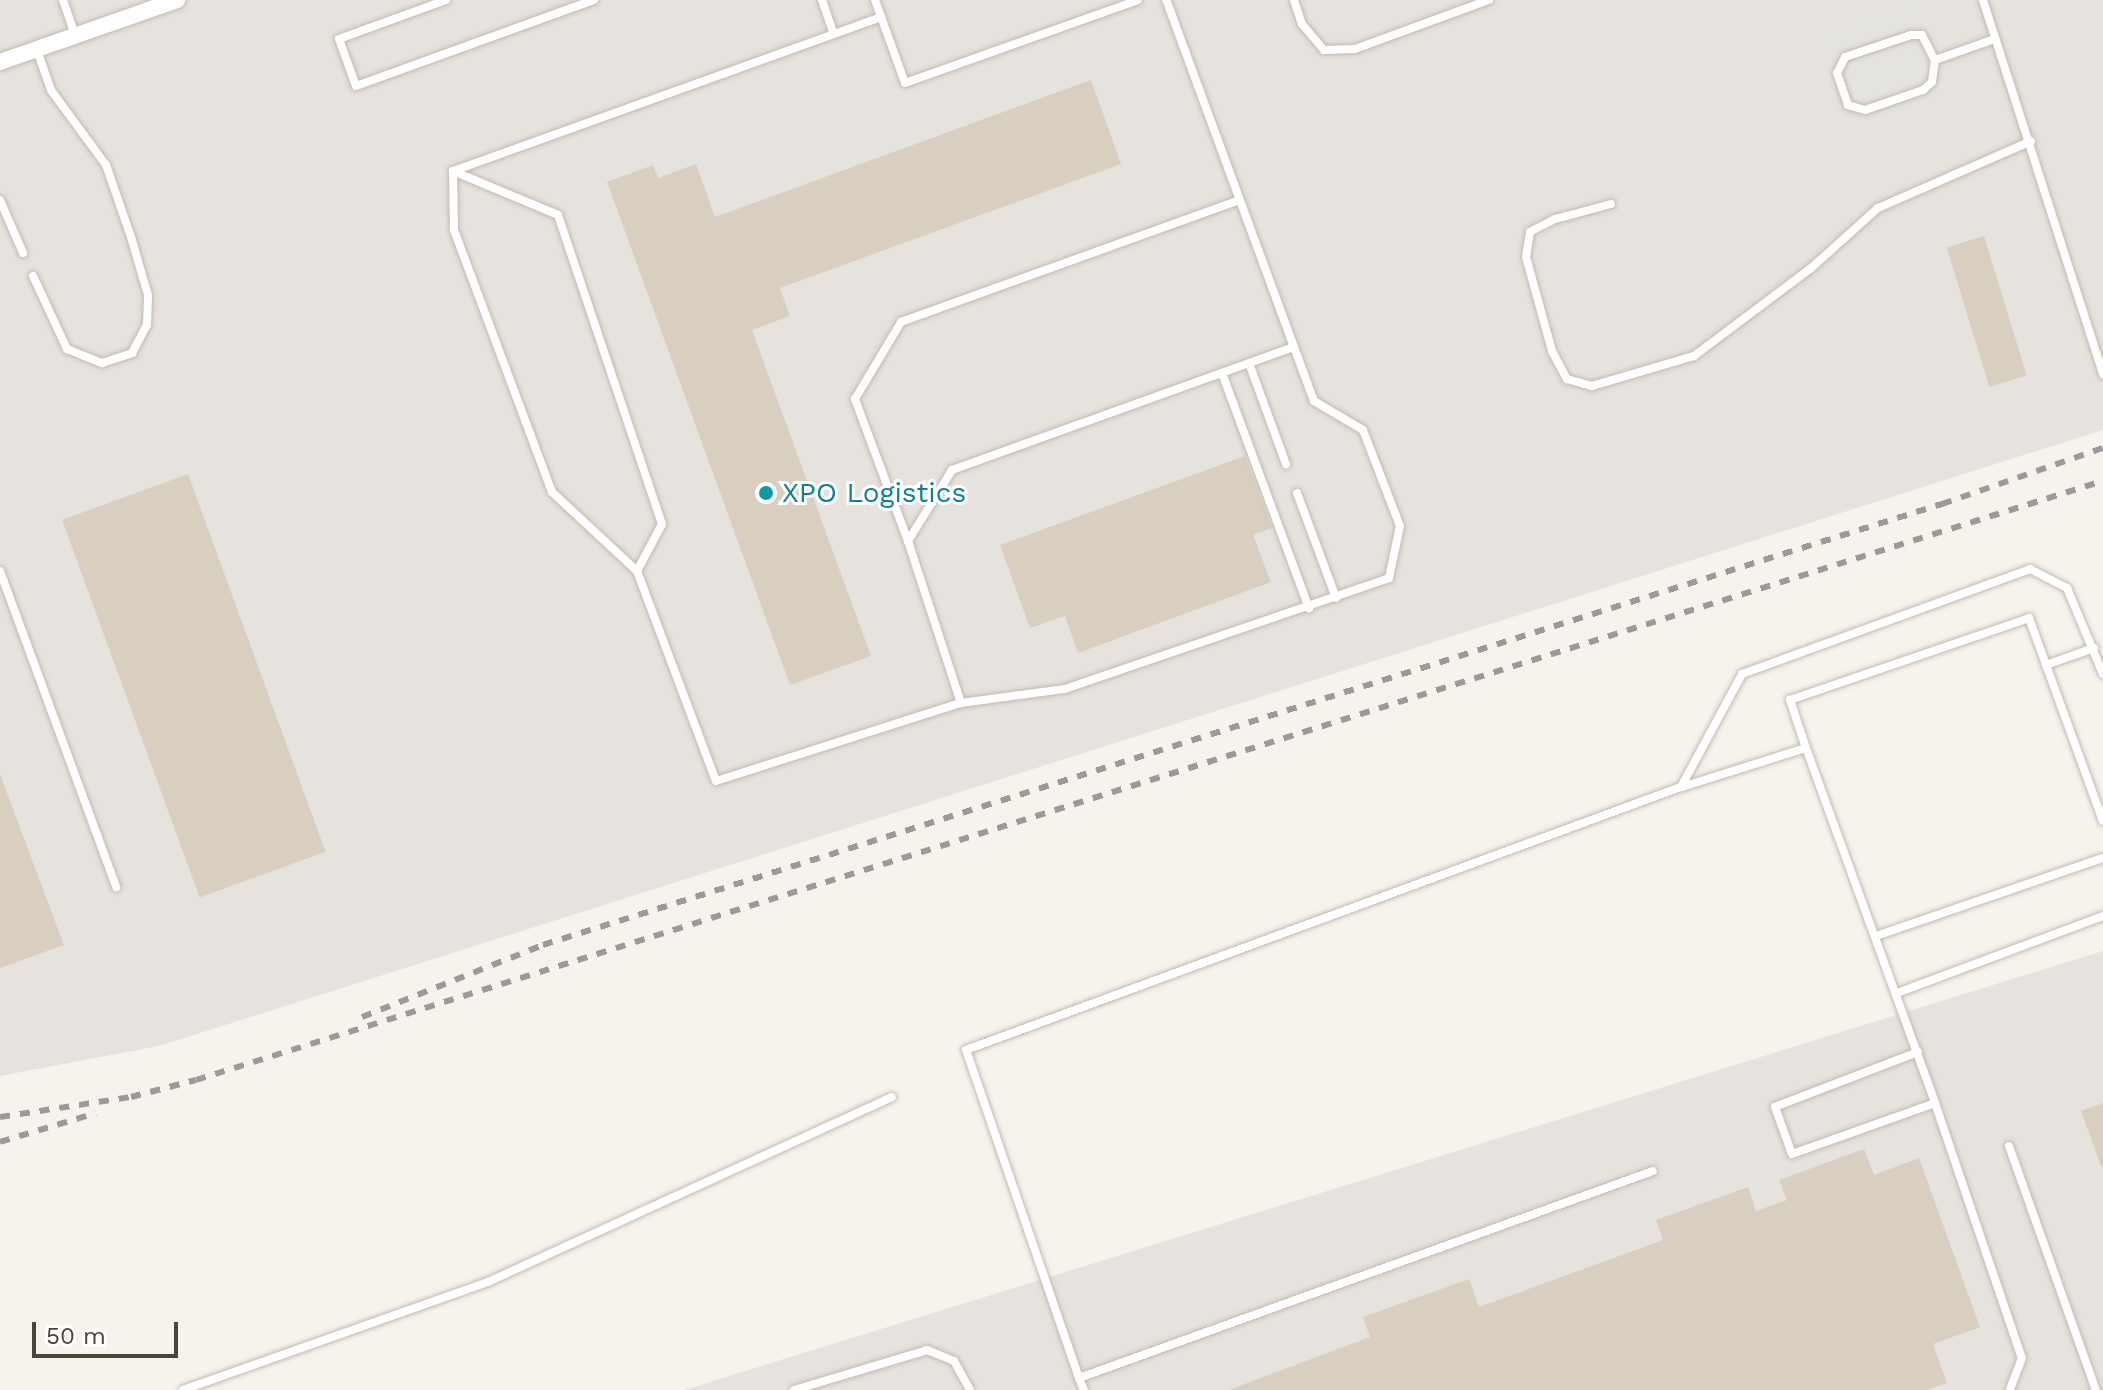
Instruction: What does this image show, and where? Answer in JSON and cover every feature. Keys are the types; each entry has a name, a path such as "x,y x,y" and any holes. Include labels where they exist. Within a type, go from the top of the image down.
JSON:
{"street":[{"path":"0,62 177,0"}],"lane":[{"path":"63,0 75,36"},
{"path":"446,0 339,39 356,86 594,0"},
{"path":"822,0 834,34"},
{"path":"875,0 905,83 1138,0"},
{"path":"453,171 454,230 552,492 637,571 716,781 961,703 1065,689 1309,608 1389,578 1400,526 1363,430 1314,401 1166,0"},
{"path":"1294,0 1302,24 1324,50 1355,49 1489,0"},
{"path":"1983,0 2031,141 2103,374"},
{"path":"453,171 881,17"},
{"path":"1911,35 1922,35 1935,60 1932,82 1923,90 1865,110 1848,105 1837,73 1845,57 1911,35"},
{"path":"1935,60 1995,39"},
{"path":"33,276 67,349 102,363 132,353 147,325 148,295 131,237 106,165 51,90 37,50"},
{"path":"1611,204 1555,219 1530,232 1526,257 1552,351 1567,379 1592,386 1694,356 1810,269 1878,208 2031,141"},
{"path":"453,171 558,215 662,524 637,571"},
{"path":"0,200 23,253"},
{"path":"961,703 908,541 855,399 901,322 1239,200"},
{"path":"908,541 952,470 1294,347"},
{"path":"1249,363 1286,464"},
{"path":"1222,373 1309,608"},
{"path":"1297,493 1336,598"},
{"path":"1681,787 1742,674 2030,569 2067,588 2103,674"},
{"path":"0,571 116,887"},
{"path":"2010,1390 2022,1358 1918,1052 1790,700 2029,618 2103,821"},
{"path":"2046,665 2094,648"},
{"path":"1084,1390 966,1050 1681,787 1806,748"},
{"path":"1876,936 2103,858"},
{"path":"1897,993 2103,916"},
{"path":"1918,1052 1775,1107 1792,1154 1935,1103"},
{"path":"183,1390 488,1282 892,1097"},
{"path":"2009,1146 2096,1390"},
{"path":"1079,1378 1653,1171"},
{"path":"794,1390 927,1350 954,1361 970,1390"}],"shaded area":[{"path":"0,0 2103,0 2103,430 159,1046 0,1076"},
{"path":"1911,0 1929,0 1962,100 1855,134 1821,29"},
{"path":"2103,951 2103,1390 684,1390"}],"building":[{"name":"XPO Logistics","path":"1091,80 1121,164 780,288 790,316 752,330 871,656 790,685 607,182 653,165 658,178 696,164 715,217"},
{"path":"1984,236 2027,376 1989,387 1947,247"},
{"path":"1245,456 1272,528 1253,535 1271,582 1078,653 1065,616 1030,628 1000,545"},
{"path":"188,474 325,852 200,898 62,520"},
{"path":"0,774 64,945 0,968"},
{"path":"2103,1103 2103,1166 2101,1166 2081,1111"},
{"path":"1864,1149 1874,1175 1919,1158 1980,1327 1933,1344 1947,1383 1927,1390 1229,1390 1370,1337 1363,1317 1469,1279 1479,1307 1663,1240 1656,1220 1748,1187 1756,1211 1787,1200 1779,1180"}],"railway":[{"path":"362,1017 543,945 1942,504 2103,448"},
{"path":"0,1117 131,1097 196,1080 2103,481"},
{"path":"0,1142 96,1113"}],"place":[{"name":"XPO Logistics","path":"766,493"}]}
